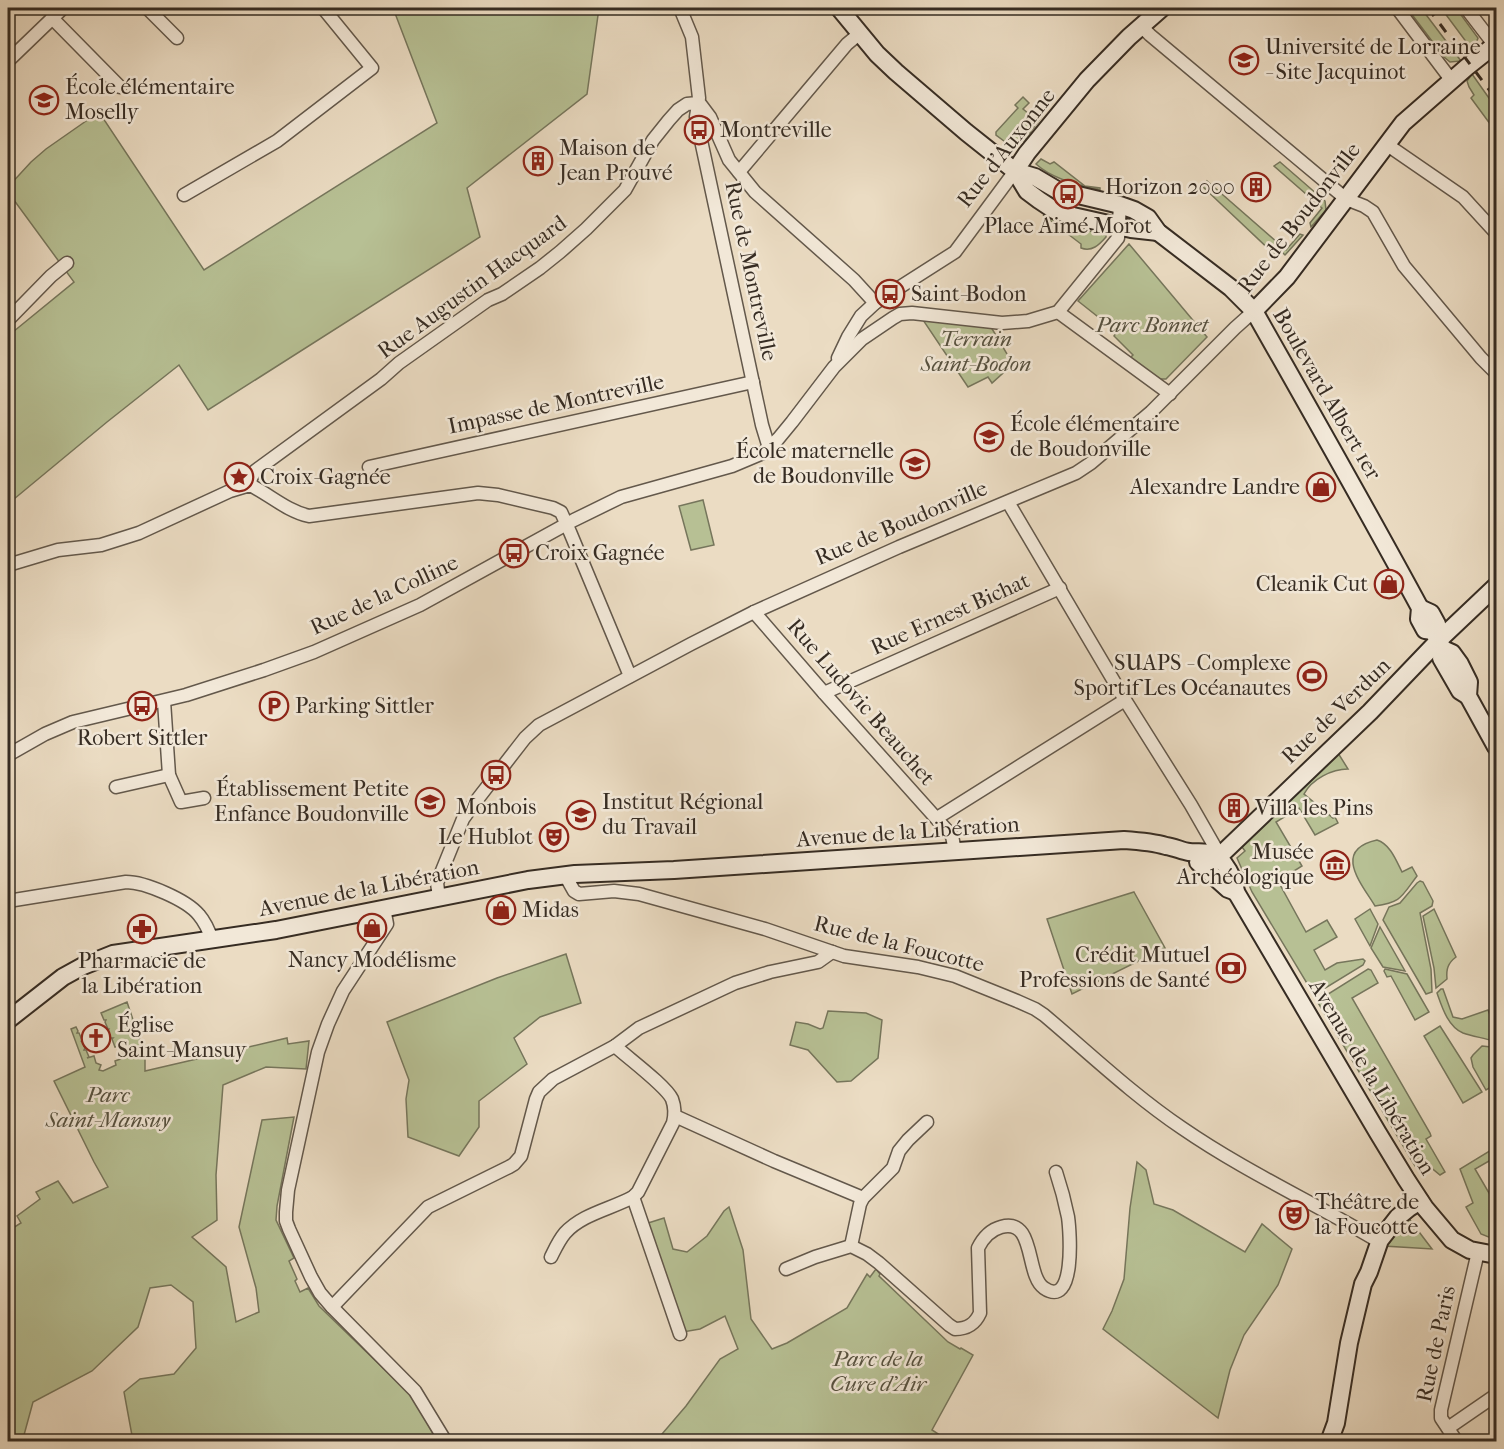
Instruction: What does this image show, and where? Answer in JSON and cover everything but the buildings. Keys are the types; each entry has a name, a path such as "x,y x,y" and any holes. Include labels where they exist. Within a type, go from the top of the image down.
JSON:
{"main road":[{"path":"839,8 877,54 1015,171 1027,190 1039,200 1054,210 1084,219 1158,232"},
{"name":"Rue d'Auxonne","path":"1015,171 1087,80 1162,8"},
{"name":"Rue de Boudonville","path":"1254,311 1287,277 1403,123 1496,46"},
{"path":"1015,171 1035,177 1057,190 1134,210 1148,218 1158,232"},
{"name":"Boulevard Albert 1er","path":"1158,232 1231,288 1254,311 1316,418 1420,608 1419,619 1425,630 1452,652 1469,682 1468,696 1497,747"},
{"name":"Rue de Verdun","path":"1212,863 1370,712 1438,641 1497,586"},
{"name":"Avenue de la Libération","path":"8,1020 63,977 113,954 276,930 439,897 565,875 674,870 1124,840 1143,841 1188,852 1212,863 1223,862 1236,884 1236,892 1420,1201 1452,1240 1478,1252 1497,1255"},
{"path":"1329,1442 1336,1424 1349,1343 1363,1284 1380,1240 1398,1217 1420,1201"}],"street":[{"path":"8,61 63,8"},
{"path":"147,8 177,38"},
{"path":"184,195 277,141 372,68 323,8"},
{"name":"Rue de Montreville","path":"680,8 692,37 697,77 696,117 762,425 769,448"},
{"path":"1397,8 1452,81"},
{"path":"1466,8 1496,46"},
{"path":"52,18 120,87"},
{"path":"1141,26 1346,199 1373,212 1404,266 1497,373"},
{"path":"739,172 847,44 860,34"},
{"path":"698,103 707,112 729,160 762,199 854,280 875,303"},
{"name":"Rue Augustin Hacquard","path":"250,485 250,478 255,471 408,357 560,252 625,190 654,141 678,110 687,104 698,103"},
{"path":"1386,144 1463,197 1497,233"},
{"name":"Rue d'Auxonne","path":"834,367 861,316 875,303 955,252 1015,171"},
{"path":"769,448 834,367 862,339 884,323 906,313 1002,323 1028,321 1058,312 1118,238 1120,206"},
{"path":"8,320 67,263"},
{"name":"Rue de Boudonville","path":"439,897 437,883 463,819 533,730 630,676 754,612 908,543 1083,469 1146,417 1234,328 1254,311"},
{"path":"1058,312 1170,394"},
{"path":"853,328 862,339"},
{"name":"Impasse de Montreville","path":"369,467 753,382"},
{"name":"Rue de la Colline","path":"8,755 45,734 73,722 164,701 314,652 429,600 566,524 621,497 732,466 763,453 769,448"},
{"path":"8,565 58,550 90,547 115,541 149,529 230,491 250,485 284,505 309,516 484,492 553,508 561,512 630,676"},
{"path":"1008,502 1215,847 1212,863"},
{"name":"Rue Ernest Bichat","path":"824,693 1060,588"},
{"name":"Rue Ludovic Beauchet","path":"754,612 937,818 952,836 955,851"},
{"path":"937,818 1125,699"},
{"path":"164,701 169,775 181,802 204,798"},
{"path":"116,787 169,775"},
{"name":"Rue de la Foucotte","path":"565,875 574,891 579,894 614,891 639,894 765,929 832,952 955,976 1035,1009 1146,1102 1182,1129 1380,1240"},
{"path":"8,901 134,882 188,904 200,916 212,940"},
{"path":"384,908 387,924 343,991 318,1052 286,1202 286,1221 320,1293 416,1391 446,1442"},
{"path":"332,1307 428,1207 518,1161 536,1099 548,1083 615,1046 639,1028 735,983 770,972 818,962 832,952"},
{"path":"550,1257 569,1229 584,1219 633,1197 638,1192 673,1123 675,1116 673,1101 667,1091 615,1046"},
{"path":"675,1116 863,1198"},
{"path":"851,1246 863,1198 893,1168 899,1151 927,1122"},
{"path":"786,1269 851,1246 879,1263 949,1325 955,1329 968,1327 977,1320 980,1312 978,1248 987,1234 993,1230 1011,1226 1023,1233 1041,1286 1056,1291 1062,1289 1066,1282 1070,1234 1066,1208 1056,1172"},
{"path":"633,1197 680,1334"},
{"name":"Rue de Paris","path":"1457,1442 1441,1418 1441,1410 1478,1252"},
{"path":"1448,1428 1497,1395"}],"green space":[{"path":"393,8 599,8 587,94 467,188 480,237 208,410 179,365 8,504 8,336 74,282 8,192 8,187 46,149 99,112 204,270 437,123"},
{"path":"1407,8 1421,8 1461,61 1450,62 1444,57"},
{"path":"1441,8 1456,8 1478,38 1473,51"},
{"path":"1472,74 1496,108 1496,132 1471,98 1474,95 1467,81"},
{"path":"1023,97 1029,103 1023,109 1034,118 1040,113 1042,116 1024,141 1008,144 996,135 996,132 1018,108 1015,105"},
{"path":"1041,159 1050,164 1054,162 1085,186 1066,181 1036,164"},
{"path":"1280,162 1325,201 1326,210 1311,227 1310,223 1322,208 1274,166"},
{"path":"1207,181 1286,250 1300,234 1303,235 1285,255 1279,249 1274,254 1203,187"},
{"path":"1043,215 1072,227 1102,233 1106,237 1092,248 1081,248 1081,244"},
{"name":"Parc Bonnet","path":"1129,244 1207,337 1166,379 1160,379 1130,358 1133,355 1114,336 1117,332 1078,301"},
{"name":"Terrain Saint-Bodon","path":"923,320 991,327 1013,364 992,383 988,377 968,387"},
{"path":"703,500 714,545 691,550 679,506"},
{"path":"1338,753 1348,769 1323,776 1304,794 1333,818 1335,817 1338,823 1315,835 1299,808 1276,822 1302,866 1278,881 1306,932 1327,920 1337,937 1314,950 1325,970 1337,963 1363,959 1365,961 1363,965 1314,995 1252,892 1237,858 1245,851 1242,847"},
{"path":"1377,840 1389,849 1402,872 1412,867 1417,876 1404,894 1396,900 1375,906 1358,878 1353,859 1356,851 1363,845"},
{"path":"1420,881 1423,882 1433,901 1432,906 1420,913 1431,969 1432,992 1426,994 1383,920 1389,907 1400,903"},
{"path":"1134,892 1165,948 1072,994 1047,919"},
{"path":"1370,909 1378,924 1370,946 1355,919"},
{"path":"1434,909 1456,957 1448,966 1447,979 1436,988 1423,916"},
{"path":"1380,927 1405,971 1383,967 1371,948"},
{"path":"566,954 581,1003 540,1017 514,1038 527,1064 479,1101 479,1127 459,1156 408,1137 406,1099 409,1080 387,1022 497,978"},
{"path":"1368,969 1371,970 1378,983 1352,998 1430,1133 1431,1136 1426,1139 1445,1172 1440,1175 1423,1161 1415,1166 1317,1001"},
{"path":"1385,969 1407,974 1429,1012 1415,1020 1391,976 1387,977"},
{"path":"1443,989 1453,1017 1462,1019 1488,1010 1490,1015 1496,1012 1496,1042 1463,1033 1453,1026 1446,1016 1437,993"},
{"name":"Parc Saint-Mansuy","path":"127,1002 145,1055 145,1071 287,1038 288,1044 309,1041 306,1069 266,1067 223,1085 216,1175 217,1220 192,1237 226,1267 236,1322 259,1312 256,1288 239,1227 262,1120 294,1117 276,1220 294,1258 289,1261 297,1279 295,1281 300,1292 308,1288 319,1306 413,1397 437,1441 133,1441 124,1392 140,1379 174,1374 196,1348 193,1302 171,1285 150,1288 138,1327 92,1371 33,1402 24,1435 26,1441 8,1441 8,1231 21,1223 17,1216 40,1199 36,1192 58,1181 73,1203 108,1187 54,1081 85,1067 71,1029 76,1027 84,1050 89,1057 87,1058 94,1056 96,1063 101,1065 99,1070 103,1071 116,1065 115,1061 126,1057 121,1045 115,1047 106,1020 101,1013"},
{"path":"828,1011 866,1013 882,1020 878,1058 851,1081 837,1082 808,1050 790,1045 796,1022 823,1028"},
{"path":"1440,1026 1482,1092 1463,1103 1424,1036"},
{"path":"1482,1046 1491,1047 1496,1052 1496,1084 1486,1090 1473,1067 1471,1058"},
{"path":"1496,1147 1496,1157 1475,1169 1496,1205 1496,1240 1481,1234 1466,1207 1473,1203 1460,1169"},
{"path":"1137,1162 1146,1170 1154,1204 1173,1210 1245,1252 1262,1224 1292,1249 1278,1285 1244,1335 1230,1370 1218,1418 1103,1329 1124,1279 1130,1208"},
{"name":"Parc de la Cure d'Air","path":"729,1207 743,1250 751,1319 772,1349 787,1343 847,1308 867,1274 870,1277 876,1269 879,1276 948,1342 973,1355 932,1430 949,1441 656,1441 686,1406 720,1359 738,1349 725,1316 700,1329 683,1332 645,1224 664,1218 673,1249 687,1252 707,1236"},
{"path":"1407,1216 1432,1249 1384,1246"}],"railway":[{"path":"1428,8 1496,99"}],"place":[{"name":"Université de Lorraine - Site Jacquinot","path":"1244,60"},
{"name":"École élémentaire Moselly","path":"44,100"},
{"name":"Montreville","path":"699,130"},
{"name":"Maison de Jean Prouvé","path":"538,161"},
{"name":"Horizon 2000","path":"1256,187"},
{"name":"Place Aimé Morot","path":"1068,194"},
{"name":"Saint-Bodon","path":"890,294"},
{"name":"École élémentaire de Boudonville","path":"989,437"},
{"name":"École maternelle de Boudonville","path":"915,464"},
{"name":"Croix-Gagnée","path":"239,477"},
{"name":"Alexandre Landre","path":"1321,487"},
{"name":"Croix Gagnée","path":"514,553"},
{"name":"Cleanik Cut","path":"1389,584"},
{"name":"SUAPS - Complexe Sportif Les Océanautes","path":"1312,676"},
{"name":"Robert Sittler","path":"142,706"},
{"name":"Parking Sittler","path":"274,706"},
{"name":"Monbois","path":"496,775"},
{"name":"Établissement Petite Enfance Boudonville","path":"430,802"},
{"name":"Villa les Pins","path":"1234,808"},
{"name":"Institut Régional du Travail","path":"581,815"},
{"name":"Le Hublot","path":"554,837"},
{"name":"Musée Archéologique","path":"1335,865"},
{"name":"Midas","path":"501,910"},
{"name":"Nancy Modélisme","path":"372,928"},
{"name":"Pharmacie de la Libération","path":"142,929"},
{"name":"Crédit Mutuel Professions de Santé","path":"1231,968"},
{"name":"Église Saint-Mansuy","path":"96,1038"},
{"name":"Théâtre de la Foucotte","path":"1294,1215"}]}
